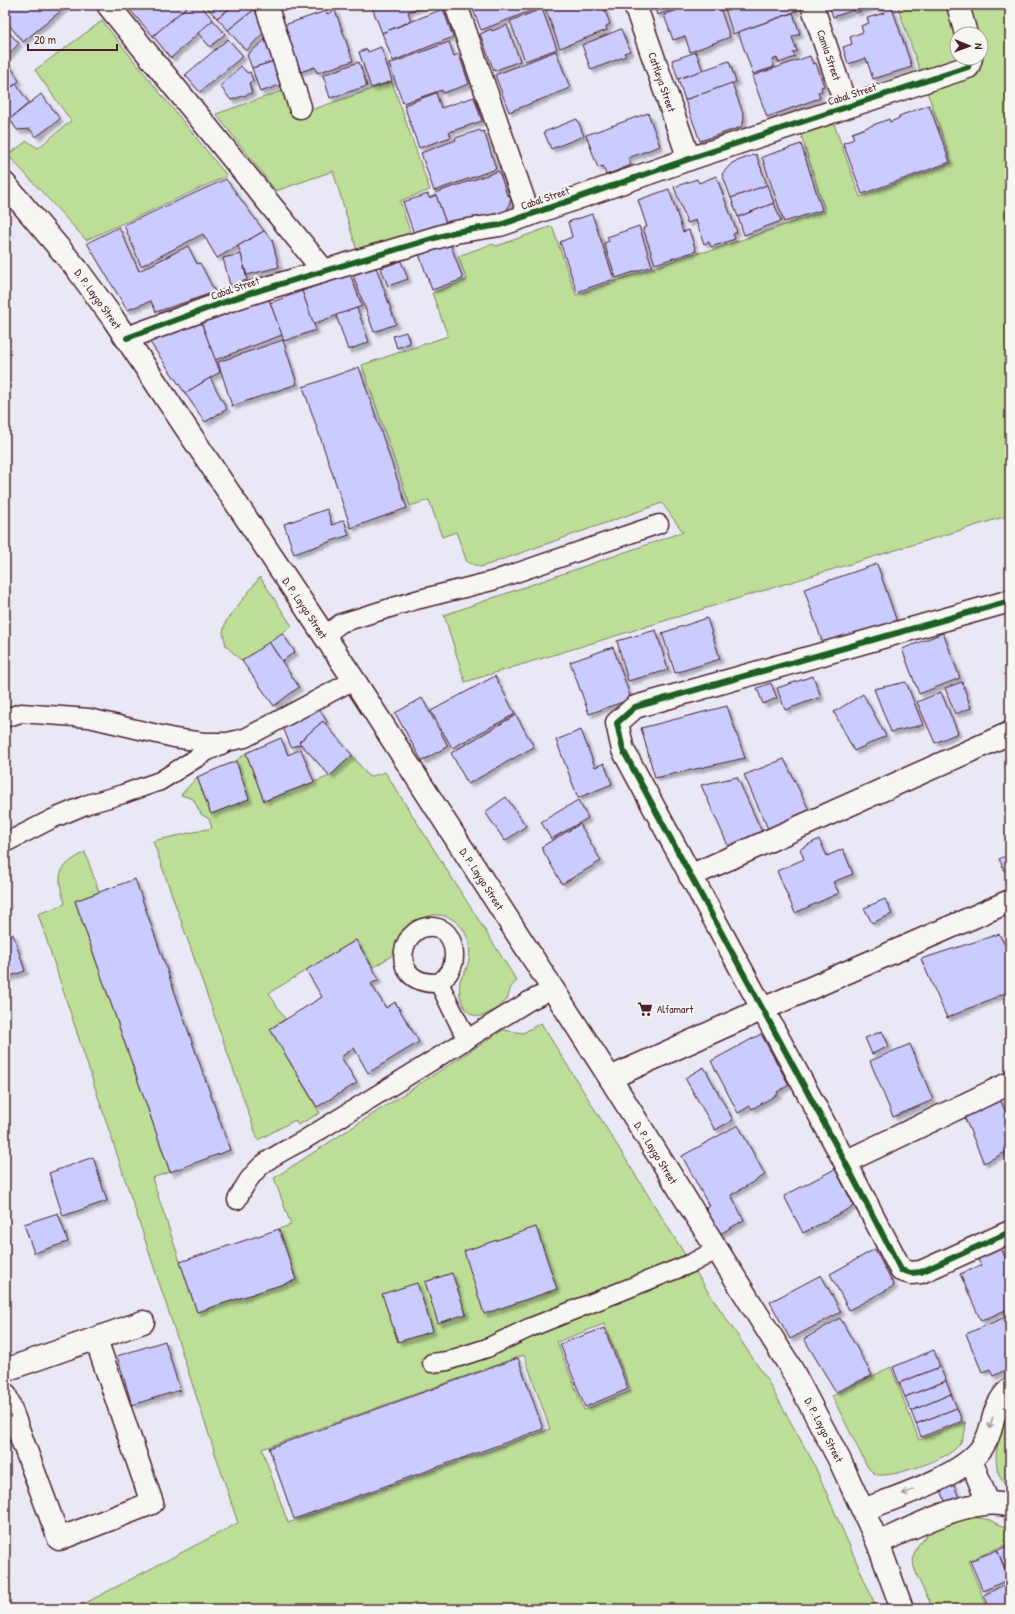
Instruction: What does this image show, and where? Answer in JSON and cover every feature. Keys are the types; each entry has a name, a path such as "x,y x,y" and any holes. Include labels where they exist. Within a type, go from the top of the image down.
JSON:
{"street":[{"path":"108,5 324,271"},
{"path":"266,5 300,107"},
{"path":"456,5 530,214"},
{"name":"Cattleya Street","path":"635,5 689,159"},
{"name":"Camia Street","path":"812,5 846,106"},
{"path":"958,5 964,26"},
{"name":"Cabal Street","path":"127,338 233,299 324,271 455,232 500,225 959,66"},
{"name":"D. P. Laygo Street","path":"5,184 77,269 127,338 354,680 610,1078 791,1368 839,1459 863,1510 878,1543 902,1609"},
{"path":"1010,601 635,707 617,722 623,750 845,1162 901,1270 911,1273 921,1272 1010,1232"},
{"path":"690,876 1010,733"},
{"path":"610,1078 1010,901"},
{"path":"845,1162 1010,1083"},
{"path":"5,1370 143,1322"},
{"path":"5,1394 59,1539 152,1503 96,1338"},
{"path":"863,1510 944,1477 971,1460 984,1445 999,1401 1010,1389"},
{"path":"971,1460 988,1503"},
{"path":"878,1543 956,1510 988,1503 1010,1506"}],"lane":[{"path":"324,636 342,623 349,620 416,600 492,581 659,524"},
{"path":"5,718 21,713 89,718 174,738 204,742 227,742 245,738 354,680"},
{"path":"5,843 52,819 88,804 160,781 206,752 227,742"},
{"path":"439,984 467,1040"},
{"path":"237,1200 245,1183 256,1169 267,1160 304,1140 530,1001 553,989"},
{"path":"432,1363 447,1361 487,1348 529,1328 692,1263 716,1250"}],"shaded area":[{"path":"5,221 18,236 5,243"}],"green space":[{"path":"897,5 1010,5 1010,515 465,682 444,615 683,532 662,503 487,565 480,567 467,562 456,532 442,537 429,500 410,506 362,365 448,336 432,293 467,280 458,256 492,244 497,246 552,226 576,295 692,254 709,251 825,211 801,135 834,124 860,197 952,163"},
{"path":"102,21 227,176 86,240 8,155 27,141 38,148 71,121 35,70"},
{"path":"392,82 430,190 400,201 412,238 358,254 333,171 276,191 216,114 285,90 294,116"},
{"path":"260,577 292,626 242,661 226,646 223,632 226,621"},
{"path":"246,753 264,801 330,776 352,755 369,777 385,772 517,981 511,988 507,999 496,1009 481,1016 475,1016 469,1013 463,1005 460,995 460,981 468,964 470,950 467,937 460,925 455,921 446,916 436,915 422,918 411,924 401,938 397,952 373,968 356,940 269,993 285,1019 270,1029 320,1113 298,1125 295,1120 258,1140 153,841 212,828 209,819 201,814 193,799 181,795 197,777 211,814 249,799 236,761"},
{"path":"85,852 99,892 75,901 170,1172 152,1178 197,1312 295,1280 279,1229 291,1225 274,1178 503,1030 523,1033 541,1023 707,1290 766,1378 813,1462 877,1609 74,1609 238,1523 38,914 65,904 60,885 61,872 64,867","holes":["604,1324 631,1391 584,1410 557,1342","524,1355 550,1429 288,1523 262,1449"]},
{"path":"891,1367 919,1440 965,1422 965,1430 963,1438 959,1444 948,1454 929,1463 906,1471 879,1475 873,1473 867,1466 832,1396"},
{"path":"1010,1413 1010,1490 1000,1477 997,1469 996,1454 999,1438 1005,1421"},
{"path":"973,1517 990,1520 1010,1530 1010,1543 968,1561 988,1609 933,1609 914,1567 913,1559 915,1551 924,1538 938,1528 945,1524"}],"building":[{"path":"5,5 68,5 23,42 5,20"},
{"path":"137,5 189,5 153,36 131,11"},
{"path":"189,5 200,5 213,20 171,58 153,36"},
{"path":"205,5 235,5 217,18"},
{"path":"235,5 254,5 255,9 228,30 217,18"},
{"path":"371,5 426,5 408,12 411,21 382,33"},
{"path":"471,5 541,5 541,7 481,30"},
{"path":"544,5 603,5 610,24 606,26 607,30 560,48"},
{"path":"654,5 686,5 657,15"},
{"path":"691,5 719,5 730,37 690,52 685,36 673,40 664,15"},
{"path":"723,5 736,5 725,9"},
{"path":"736,5 795,5 797,11 733,34 725,9"},
{"path":"829,5 891,5 912,67 873,79 866,58 848,64 843,47 852,44 850,37 863,32 861,26 869,23 867,18 884,13 883,8 876,9 875,6 855,13 854,10 833,17"},
{"path":"255,9 264,32 246,51 228,30"},
{"path":"443,9 453,37 393,61 382,33"},
{"path":"542,9 557,49 525,61 510,21"},
{"path":"335,10 353,61 317,73 315,67 297,73 281,26 326,11 327,14"},
{"path":"793,13 800,34 792,37 797,51 793,53 795,57 779,63 777,58 772,60 774,67 753,74 738,32"},
{"path":"213,20 225,34 210,47 198,33"},
{"path":"507,25 520,61 494,71 480,34 491,29 492,31"},
{"path":"5,29 19,43 5,59"},
{"path":"621,29 630,51 624,53 626,56 591,70 582,45"},
{"path":"228,39 243,56 200,92 185,75"},
{"path":"266,39 275,61 252,68 247,55"},
{"path":"449,42 454,56 459,54 469,84 443,93 442,90 403,103 389,64"},
{"path":"381,47 392,81 371,88 359,52 367,49 368,52"},
{"path":"556,51 570,88 509,112 495,75"},
{"path":"696,52 703,71 678,79 672,60"},
{"path":"810,56 813,64 816,63 824,86 821,87 822,91 818,92 820,98 767,117 752,76"},
{"path":"275,61 283,84 260,92 252,68"},
{"path":"729,61 736,82 685,100 678,79"},
{"path":"359,62 367,86 330,98 323,75"},
{"path":"10,65 19,81 5,92 5,69"},
{"path":"241,66 247,73 250,72 253,81 249,83 252,93 231,100 220,86"},
{"path":"732,83 744,116 743,124 741,127 700,141 685,100"},
{"path":"16,84 29,103 6,122 5,92"},
{"path":"436,93 441,108 474,97 482,121 449,132 451,137 419,148 404,105"},
{"path":"41,94 60,119 36,137 30,129 17,130 10,119"},
{"path":"929,105 950,162 862,194 843,143 854,139 852,133 889,119 890,122 900,118 899,116"},
{"path":"648,113 660,146 628,158 631,165 606,175 603,166 598,168 586,135"},
{"path":"577,119 584,136 551,149 544,132"},
{"path":"480,130 481,132 484,131 496,169 434,191 421,153 456,140 455,138"},
{"path":"801,144 822,210 784,222 762,157"},
{"path":"756,154 767,185 731,198 722,174 732,163"},
{"path":"499,171 507,195 512,196 505,216 488,222 485,216 448,229 435,193"},
{"path":"716,176 737,232 733,234 735,239 711,247 709,242 704,244 696,220 687,223 674,187 697,179 699,183"},
{"path":"226,179 264,231 217,258 203,234 141,266 124,225"},
{"path":"767,185 774,203 738,217 731,198"},
{"path":"669,189 683,232 689,230 696,251 655,264 643,228 647,227 638,200"},
{"path":"428,194 429,198 436,195 448,229 416,240 403,202"},
{"path":"774,203 781,221 744,235 738,217"},
{"path":"592,214 614,279 577,292 560,242 572,237 568,222"},
{"path":"639,226 652,266 616,278 604,243 609,241 607,237"},
{"path":"119,227 139,271 188,246 197,264 200,263 215,292 156,312 151,301 127,310 87,243"},
{"path":"264,231 272,240 279,267 247,275 238,246"},
{"path":"450,243 463,279 432,290 419,254"},
{"path":"241,254 247,280 230,285 223,258"},
{"path":"401,261 408,279 388,286 381,268"},
{"path":"376,267 396,324 374,332 353,275"},
{"path":"350,274 362,306 313,324 302,291"},
{"path":"302,291 316,330 284,341 270,303"},
{"path":"268,297 282,335 215,360 201,322"},
{"path":"357,308 369,342 348,350 336,315"},
{"path":"201,322 220,372 185,393 149,341"},
{"path":"406,332 410,343 397,348 393,336"},
{"path":"283,340 297,384 232,406 218,362"},
{"path":"359,367 407,508 351,528 303,387"},
{"path":"210,378 227,409 205,422 185,393"},
{"path":"327,509 332,525 344,520 349,535 294,554 284,524"},
{"path":"877,564 897,622 824,647 804,589"},
{"path":"707,618 720,659 675,673 662,633"},
{"path":"656,630 668,670 628,681 617,641"},
{"path":"282,633 295,652 282,661 269,642"},
{"path":"943,633 960,678 919,694 902,649"},
{"path":"269,642 299,687 274,706 242,661"},
{"path":"613,647 631,699 589,714 570,662"},
{"path":"495,676 515,714 452,748 431,711"},
{"path":"813,676 821,697 785,710 777,688"},
{"path":"906,682 923,725 891,732 874,689"},
{"path":"962,682 971,708 955,714 945,688"},
{"path":"771,683 777,698 763,704 757,688"},
{"path":"941,692 958,733 935,743 917,702"},
{"path":"863,694 886,736 854,751 834,712"},
{"path":"422,698 448,746 422,761 395,713"},
{"path":"317,705 327,722 325,724 323,721 299,742 301,744 291,747 282,725"},
{"path":"727,706 745,758 655,778 641,728"},
{"path":"516,715 534,747 468,784 451,753"},
{"path":"323,721 352,755 330,776 299,742"},
{"path":"581,730 595,767 604,763 612,784 578,798 556,740"},
{"path":"281,738 288,755 301,749 314,782 264,801 246,753"},
{"path":"784,759 809,810 768,829 744,775"},
{"path":"236,761 249,799 211,814 197,777"},
{"path":"737,777 763,834 730,850 701,785"},
{"path":"506,797 526,826 505,841 485,812"},
{"path":"578,800 588,818 551,839 541,822"},
{"path":"580,824 601,861 562,884 541,847"},
{"path":"819,839 827,856 843,849 853,874 833,882 839,893 795,913 777,871 804,859 800,849"},
{"path":"1010,854 1010,877 1008,878 999,859"},
{"path":"135,879 230,1150 170,1172 75,901"},
{"path":"885,899 892,914 872,923 864,908"},
{"path":"13,934 25,971 5,978 5,936"},
{"path":"999,934 1010,955 1010,991 947,1018 921,959"},
{"path":"356,940 379,979 371,984 386,1008 395,1002 419,1042 368,1073 354,1048 341,1057 357,1083 317,1107 270,1029 322,997 306,970"},
{"path":"882,1031 889,1046 872,1054 865,1038"},
{"path":"761,1034 789,1085 777,1092 778,1094 752,1109 750,1106 738,1113 711,1061"},
{"path":"910,1044 933,1100 893,1117 870,1061"},
{"path":"704,1067 733,1120 715,1130 685,1078"},
{"path":"999,1097 1010,1122 1010,1150 984,1163 963,1114"},
{"path":"738,1125 765,1175 731,1195 744,1220 720,1234 705,1208 709,1206 682,1156"},
{"path":"93,1157 107,1201 63,1216 49,1173"},
{"path":"835,1169 854,1206 803,1233 784,1196"},
{"path":"58,1213 68,1242 34,1253 24,1224"},
{"path":"536,1227 557,1289 484,1314 464,1251"},
{"path":"279,1229 296,1280 197,1312 180,1262"},
{"path":"1000,1246 1010,1268 1010,1308 981,1321 960,1274 981,1265 976,1256"},
{"path":"875,1249 894,1286 849,1310 830,1274"},
{"path":"452,1273 466,1314 438,1323 425,1282"},
{"path":"821,1275 841,1312 790,1339 770,1302"},
{"path":"417,1283 433,1331 398,1342 382,1294"},
{"path":"1010,1315 1010,1368 993,1376 990,1369 982,1372 966,1334"},
{"path":"840,1318 872,1375 836,1392 804,1339"},
{"path":"604,1328 628,1389 585,1407 560,1344"},
{"path":"165,1341 180,1390 132,1405 117,1356"},
{"path":"934,1350 940,1367 899,1383 893,1367"},
{"path":"518,1358 543,1429 294,1519 269,1448"},
{"path":"940,1367 946,1381 905,1397 899,1383"},
{"path":"946,1381 951,1394 911,1411 905,1397"},
{"path":"951,1394 957,1408 916,1424 911,1411"},
{"path":"957,1408 962,1421 921,1437 916,1424"},
{"path":"953,1483 959,1498 946,1503 940,1488"},
{"path":"1010,1545 1010,1574 1008,1575 997,1550"},
{"path":"997,1550 1009,1579 983,1591 970,1561"},
{"path":"1010,1582 1010,1609 990,1609 984,1595"}],"cycle path":[{"path":"127,338 264,289 455,232 500,225 689,159 968,66"},
{"path":"1010,601 635,707 617,723 623,750 845,1162 901,1270 911,1273 921,1272 1010,1232"}],"place":[{"name":"Alfamart","path":"645,1009"}]}
